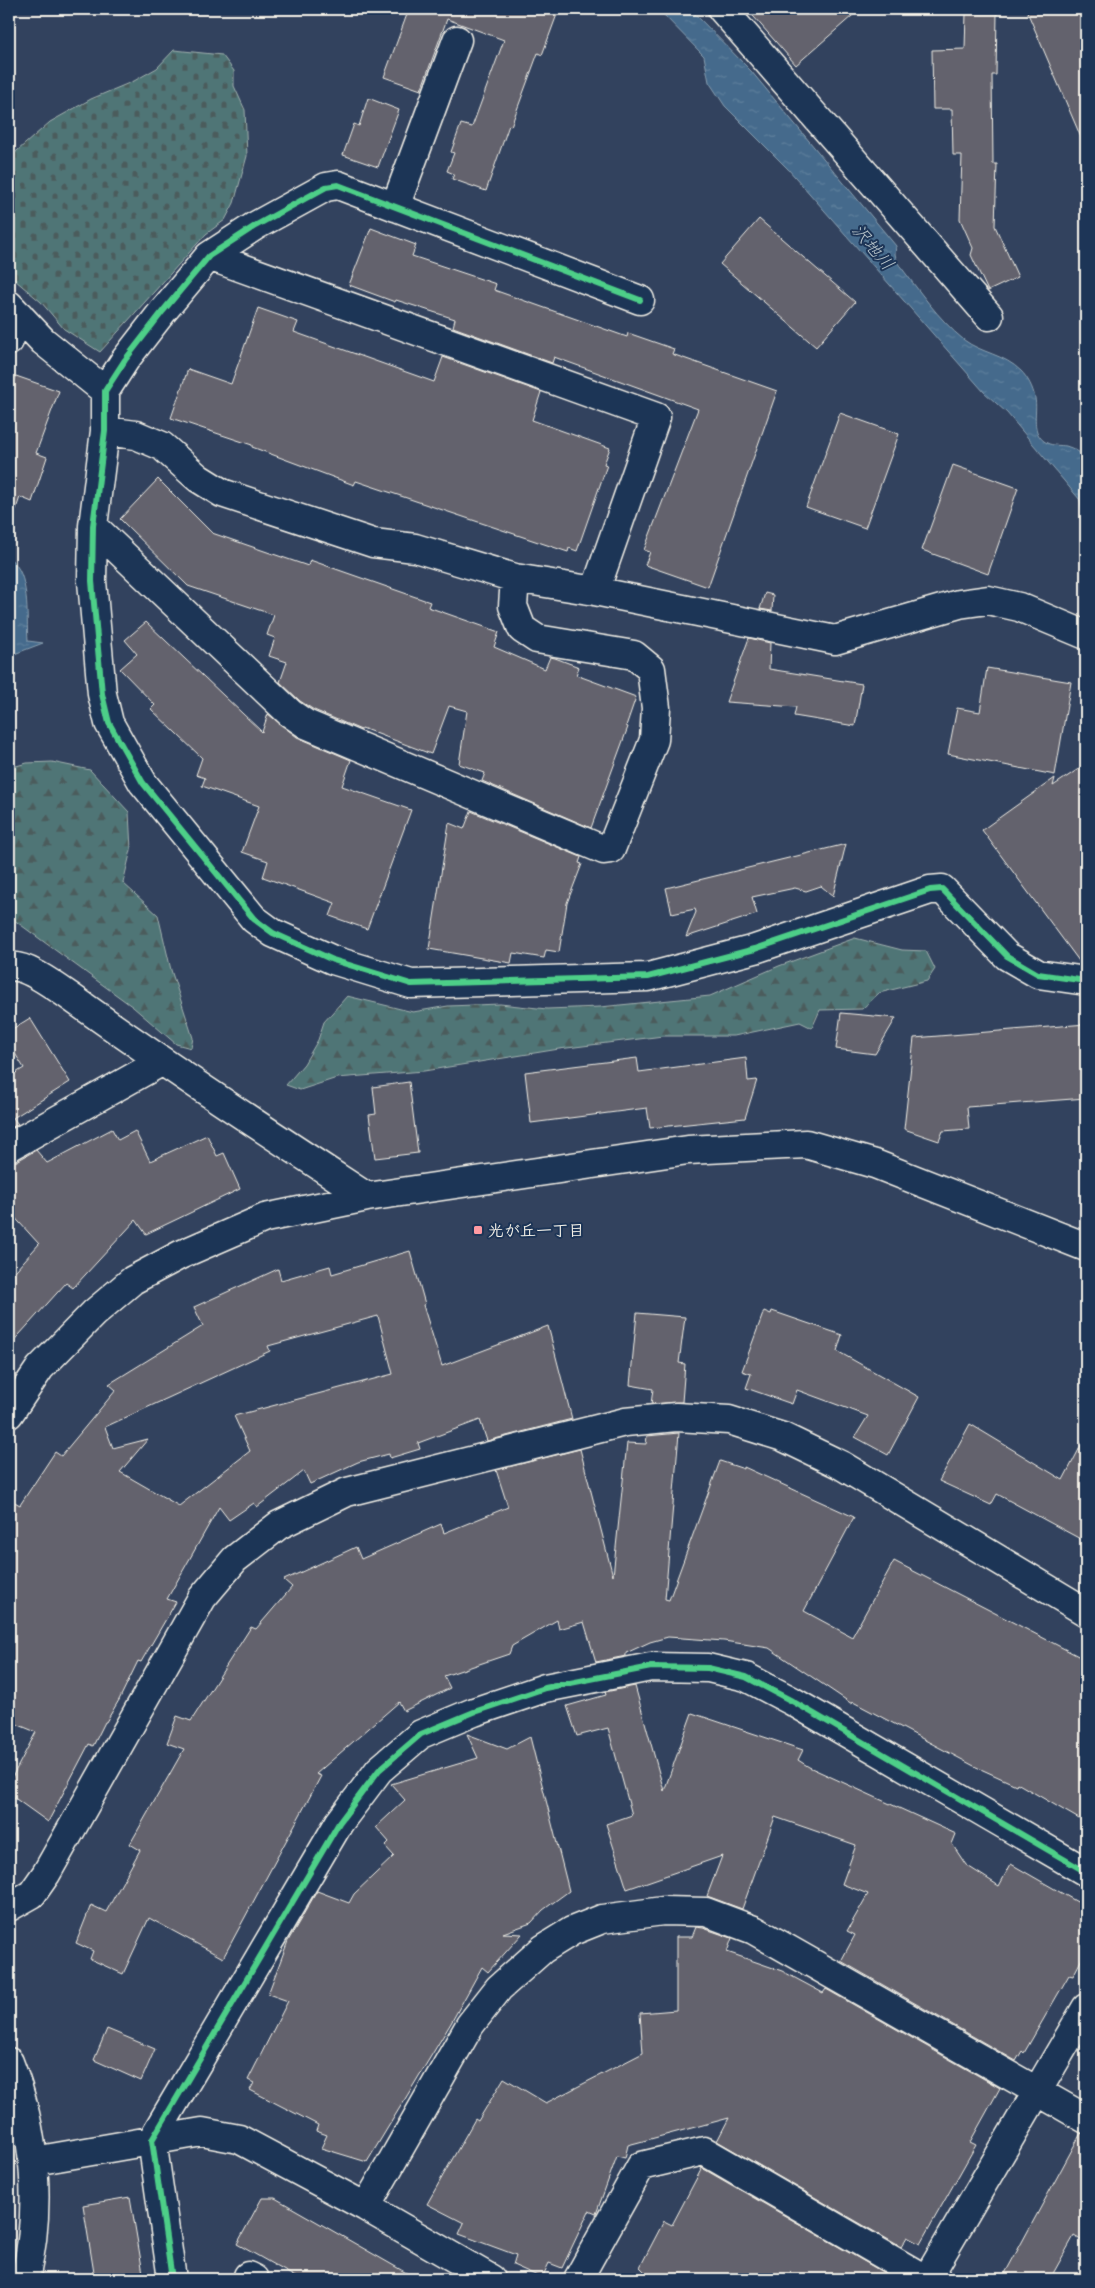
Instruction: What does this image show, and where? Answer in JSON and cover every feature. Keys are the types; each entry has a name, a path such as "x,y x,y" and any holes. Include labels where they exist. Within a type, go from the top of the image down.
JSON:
{"street":[{"path":"722,9 989,316"},
{"path":"394,207 457,40"},
{"path":"640,300 338,185 326,187 255,226 209,256 125,360 105,391 105,431 93,526 92,581 102,694 109,723 143,783 254,919 274,933 333,960 411,984 648,978 755,949 930,890 942,888 1008,956 1038,974 1086,981"},
{"path":"209,256 656,417 594,591"},
{"path":"14,310 43,341 105,391"},
{"path":"9,341 14,310"},
{"path":"105,431 136,435 162,446 198,478 222,493 374,543 415,548 515,578 594,591 835,640 959,604 988,600 1019,607 1086,635"},
{"path":"93,526 290,713 306,724 604,850 611,849 654,740 656,708 651,669 634,655 537,638 522,630 513,606 515,578"},
{"path":"9,967 13,965 31,972 60,990 161,1062 367,1198"},
{"path":"9,1147 161,1062"},
{"path":"9,1414 40,1368 94,1313 133,1280 180,1255 265,1218 367,1198 688,1150 806,1144 875,1164 1086,1247"},
{"path":"9,1907 32,1894 46,1874 202,1598 235,1559 279,1525 347,1492 625,1422 676,1417 729,1420 783,1437 841,1466 1086,1612"},
{"path":"172,2279 152,2140 339,1823 379,1770 420,1734 474,1712 545,1688 651,1667 708,1668 746,1677 792,1701 1086,1872"},
{"path":"366,2207 470,2025 499,1988 543,1950 572,1931 602,1919 663,1911 706,1912 754,1930 1086,2119"},
{"path":"578,2279 641,2166 704,2152 926,2279 1086,2008"},
{"path":"9,2062 21,2099 34,2161 34,2215 25,2279"},
{"path":"34,2161 202,2132 239,2138 366,2207 491,2279"}],"green space":[{"path":"174,50 222,55 234,71 234,86 245,110 247,156 234,203 225,220 206,234 100,352 64,329 41,302 9,275 9,158 50,122 91,99 134,81 157,68"},
{"path":"52,762 90,770 129,812 131,850 123,883 158,915 171,970 193,1038 191,1048 176,1044 133,1007 14,920 9,919 9,768 27,763"},
{"path":"855,938 902,950 926,951 935,969 927,981 879,993 862,1009 820,1010 812,1028 800,1022 734,1036 663,1036 559,1049 424,1071 337,1078 300,1090 286,1085 304,1064 318,1040 324,1022 347,996 413,1012 448,1006 500,1004 547,1009 600,1007 710,996 779,966"}],"water":[{"name":"沢地川","path":"658,9 689,9 694,13 751,71 896,246 897,262 946,323 964,340 1007,361 1024,374 1034,394 1036,404 1035,422 1041,439 1049,444 1072,448 1086,457 1086,524 1084,523 1080,500 1007,413 984,392 788,169 725,106 709,82 704,56"},
{"path":"9,558 16,565 24,584 28,641 43,643 9,656"}],"building":[{"path":"409,9 559,9 542,55 538,53 511,126 509,125 486,191 452,179 454,174 447,171 454,153 451,152 461,124 472,127 504,40 447,19 421,90 384,77"},
{"path":"747,9 860,9 796,65"},
{"path":"1026,9 1080,9 1086,23 1086,149"},
{"path":"966,13 997,13 996,75 992,75 993,164 997,164 995,226 1018,277 988,291 971,255 973,248 960,219 962,155 953,155 952,109 933,109 932,50 965,49"},
{"path":"368,98 399,110 378,167 343,155 354,124 359,126"},
{"path":"759,219 855,302 816,347 720,264"},
{"path":"371,228 416,245 412,256 496,284 494,290 627,337 628,333 674,349 672,354 777,391 708,587 645,565 650,552 644,550 698,409 554,357 552,363 453,327 455,319 396,300 395,302 349,285"},
{"path":"258,308 298,322 294,332 434,382 443,357 541,392 532,420 610,448 604,464 607,465 577,551 569,548 568,552 356,481 354,485 252,447 252,445 171,418 188,369 231,384"},
{"path":"16,376 59,391 36,453 47,457 32,502 20,497 13,518 9,517 9,396"},
{"path":"840,413 899,434 865,528 806,507"},
{"path":"953,465 1018,488 988,574 922,550"},
{"path":"158,479 212,533 308,566 310,560 430,602 428,607 499,632 494,647 545,669 550,657 555,658 579,667 576,675 636,697 626,726 628,727 591,828 482,781 485,773 459,764 467,711 449,706 431,754 362,728 361,730 314,710 300,701 280,682 287,662 269,656 275,638 267,635 274,615 188,586 120,519"},
{"path":"765,593 773,595 772,611 760,609"},
{"path":"146,622 262,732 268,714 297,737 351,760 342,786 411,810 367,929 330,916 335,903 263,877 268,861 242,852 259,806 202,786 205,778 196,775 202,758 151,709 155,705 120,669 137,654 125,640"},
{"path":"749,638 770,643 769,669 862,684 855,726 794,716 796,707 726,702"},
{"path":"987,668 1071,682 1055,775 948,754 957,708 980,712"},
{"path":"1086,764 1086,965 1082,965 982,830 1055,778 1053,786"},
{"path":"471,811 581,857 579,863 582,864 567,903 559,952 546,950 544,958 513,953 511,963 429,949 449,823 464,829"},
{"path":"846,844 833,896 821,886 806,891 795,888 752,897 757,914 686,937 696,912 695,909 672,914 666,888"},
{"path":"841,1013 896,1018 875,1054 836,1049"},
{"path":"30,1018 70,1082 13,1118 18,1124 9,1129 9,1077 24,1068 9,1044 9,1031"},
{"path":"1086,1024 1086,1098 967,1107 969,1129 943,1131 939,1141 904,1129 914,1038"},
{"path":"637,1058 639,1072 746,1058 748,1081 757,1080 745,1118 650,1128 647,1108 531,1123 525,1072"},
{"path":"409,1082 418,1153 375,1158 369,1115 376,1114 373,1087"},
{"path":"112,1129 118,1140 135,1131 150,1161 207,1135 217,1156 224,1153 240,1189 146,1234 136,1220 73,1288 66,1283 9,1346 9,1278 39,1244 9,1211 9,1163 17,1161 36,1150 47,1163"},
{"path":"410,1251 425,1304 423,1305 442,1366 548,1326 572,1419 487,1441 480,1420 418,1443 420,1449 390,1458 389,1454 358,1462 310,1484 304,1471 257,1507 254,1503 229,1520 219,1507 167,1599 176,1602 141,1662 138,1661 93,1746 89,1744 48,1822 9,1794 9,1783 36,1732 9,1721 9,1623 14,1608 9,1605 9,1499 20,1505 55,1452 61,1456 116,1390 109,1384 203,1326 194,1307 278,1269 281,1280 330,1266 332,1274","holes":["378,1316 393,1374 234,1416 250,1451 179,1506 120,1472 148,1439 113,1448 105,1427 270,1351 268,1346"]},
{"path":"764,1311 771,1314 772,1311 842,1335 837,1351 919,1397 888,1455 855,1437 868,1416 797,1390 792,1404 746,1388 751,1374 742,1371"},
{"path":"637,1313 685,1317 679,1363 685,1364 682,1402 651,1404 653,1389 630,1385"},
{"path":"970,1424 1063,1480 1086,1436 1086,1542 997,1494 991,1505 939,1481"},
{"path":"679,1433 665,1599 669,1600 720,1461 744,1469 744,1467 854,1517 804,1611 852,1637 894,1561 1086,1660 1086,1823 1017,1783 1016,1785 974,1766 853,1702 852,1704 769,1648 724,1641 668,1637 650,1642 626,1653 626,1656 596,1662 584,1622 559,1629 557,1620 512,1646 509,1654 444,1676 450,1688 404,1711 399,1702 316,1774 321,1776 223,1958 149,1918 123,1974 90,1959 93,1951 76,1943 91,1905 106,1912 140,1850 130,1844 184,1749 167,1743 177,1716 191,1721 251,1627 256,1629 292,1587 284,1580 356,1547 361,1559 441,1524 444,1533 508,1507 496,1470 580,1449 613,1576 627,1443 646,1444 647,1436"},
{"path":"635,1686 664,1791 692,1713 803,1750 798,1760 809,1767 956,1834 952,1844 966,1865 999,1886 1011,1864 1086,1907 1086,1951 1073,1976 1069,1975 1024,2053 1022,2051 1016,2061 841,1961 855,1935 847,1931 868,1894 842,1884 856,1845 775,1817 742,1909 707,1896 722,1856 627,1889 606,1824 632,1815 608,1728 577,1736 567,1706 606,1695 605,1692"},
{"path":"467,1734 507,1749 530,1737 569,1891 543,1910 531,1923 503,1933 522,1934 488,1972 482,1967 451,2023 367,2162 321,2148 327,2135 316,2131 318,2125 250,2090 254,2083 248,2080 288,2001 268,1994 288,1941 317,1891 349,1903 354,1894 394,1856 385,1846 389,1842 376,1827 405,1800 391,1784 478,1758"},
{"path":"696,1927 732,1938 727,1952 782,1971 823,1993 826,1989 1000,2088 970,2142 976,2145 920,2244 907,2237 901,2247 717,2141 729,2118 628,2145 625,2158 617,2156 596,2214 589,2211 562,2268 549,2263 542,2278 513,2265 516,2255 459,2234 464,2223 427,2204 475,2119 478,2121 504,2078 546,2103 643,2053 640,2013 676,2010 676,1937 692,1937"},
{"path":"107,2029 155,2049 141,2081 94,2060"},
{"path":"1081,2133 1086,2135 1086,2243 1074,2236 1050,2279 1002,2279"},
{"path":"702,2168 886,2274 883,2279 652,2279 640,2267 664,2221 672,2225"},
{"path":"130,2197 144,2279 95,2279 83,2205"},
{"path":"262,2198 275,2198 417,2279 299,2279 237,2244"}],"cycle path":[{"path":"640,300 338,185 326,187 255,226 209,256 125,360 105,391 105,431 93,526 92,581 102,694 109,723 143,783 254,919 273,933 333,960 411,984 648,977 755,949 930,890 942,889 1007,956 1038,974 1086,981"},
{"path":"172,2279 152,2140 339,1823 379,1770 421,1734 474,1712 545,1688 651,1667 708,1668 746,1677 792,1701 1086,1872"}],"place":[{"name":"光が丘一丁目","path":"478,1230"}]}
